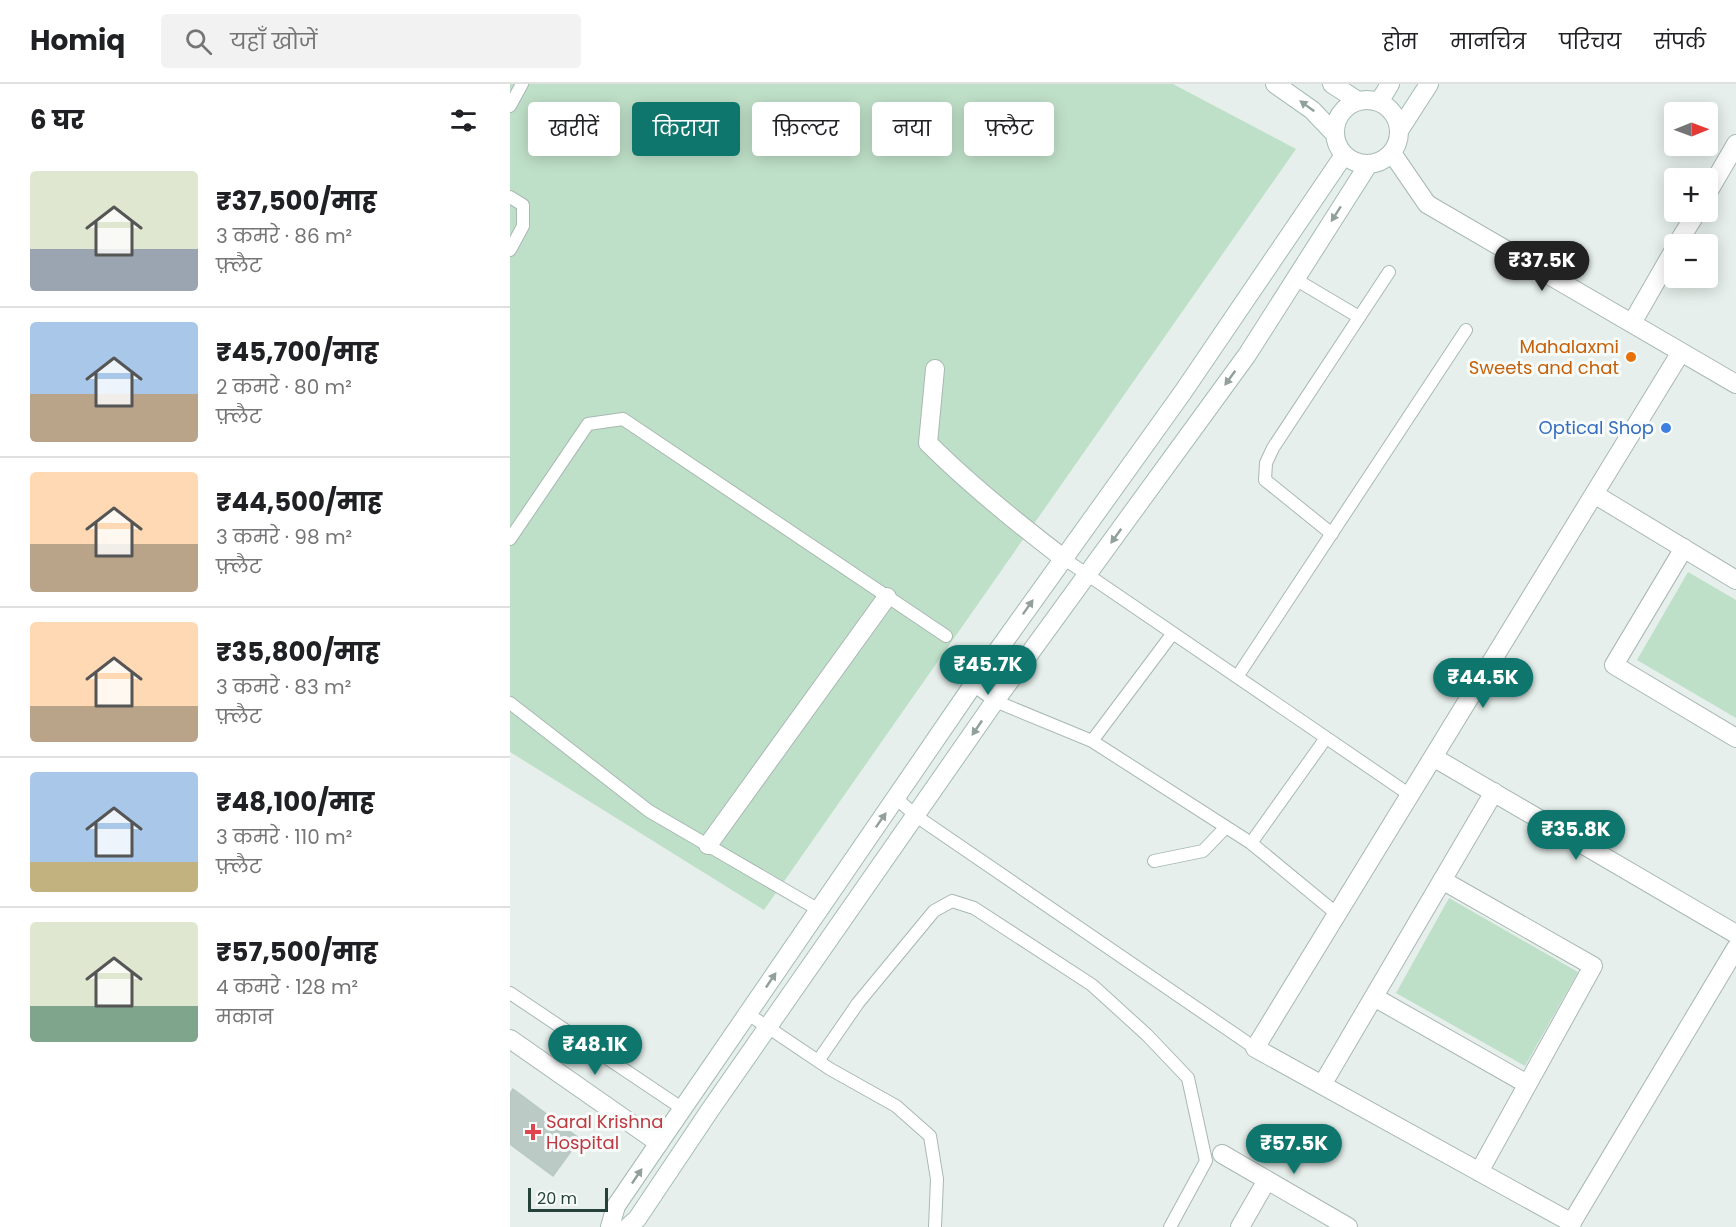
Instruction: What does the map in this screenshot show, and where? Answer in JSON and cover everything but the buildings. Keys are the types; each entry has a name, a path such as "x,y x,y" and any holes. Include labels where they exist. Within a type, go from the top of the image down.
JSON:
{"street":[{"path":"1275,84 1312,110 1334,133"},
{"path":"1332,84 1359,101"},
{"path":"1379,102 1390,84"},
{"path":"1400,129 1429,84"},
{"path":"1363,100 1379,102 1389,108 1397,119 1400,129 1398,144 1392,153 1380,162 1368,165 1356,163 1344,155 1337,146 1334,133 1337,121 1345,108 1363,100"},
{"path":"1718,175 1736,144"},
{"path":"1392,153 1427,204 1736,384"},
{"path":"610,1227 616,1206 659,1143 973,685 1183,392 1344,155"},
{"path":"628,1227 637,1219 995,701 1247,355 1368,165"},
{"path":"1632,323 1664,267"},
{"path":"1681,352 1255,1048 1570,1225 1736,948"},
{"path":"935,369 928,443 962,477 1004,513 1063,558"},
{"path":"1183,392 1206,410"},
{"path":"1594,494 1736,580"},
{"path":"1684,548 1614,665 1736,738"},
{"path":"708,845 887,597"},
{"path":"1433,757 1736,934"},
{"path":"1322,1085 1494,792"},
{"path":"1442,880 1593,966 1479,1172"},
{"path":"1374,997 1527,1084"},
{"path":"510,1039 659,1143"},
{"path":"1222,1154 1348,1227"},
{"path":"1240,1227 1267,1180"}],"lane":[{"path":"510,106 522,84"},
{"path":"510,196 523,205 523,226 510,250"},
{"path":"1332,534 1265,480 1266,463 1273,448 1389,272"},
{"path":"1295,279 1359,317"},
{"path":"1237,677 1467,330"},
{"path":"510,539 588,424 623,419 946,636"},
{"path":"1063,558 1410,795"},
{"path":"1092,741 1173,633"},
{"path":"973,685 995,701 1092,741 1251,843 1337,914"},
{"path":"510,703 649,811 819,910"},
{"path":"1251,843 1326,738"},
{"path":"896,798 916,816 1255,1048"},
{"path":"1154,861 1203,851 1226,827"},
{"path":"818,1061 858,1004 934,911 952,901 974,908 1092,985 1188,1078 1206,1161 1170,1227"},
{"path":"510,993 683,1109"},
{"path":"748,1014 818,1061 896,1106 930,1136 938,1179 935,1227"}],"green space":[{"path":"510,84 1173,84 1296,149 764,910 510,752"},
{"path":"1688,572 1736,600 1736,718 1637,660"},
{"path":"1449,898 1578,972 1525,1066 1396,993"}],"place":[{"name":"Mahalaxmi Sweets and chat","path":"1631,357"},
{"name":"Optical Shop","path":"1666,428"},
{"name":"Saral Krishna Hospital","path":"533,1132"}]}
